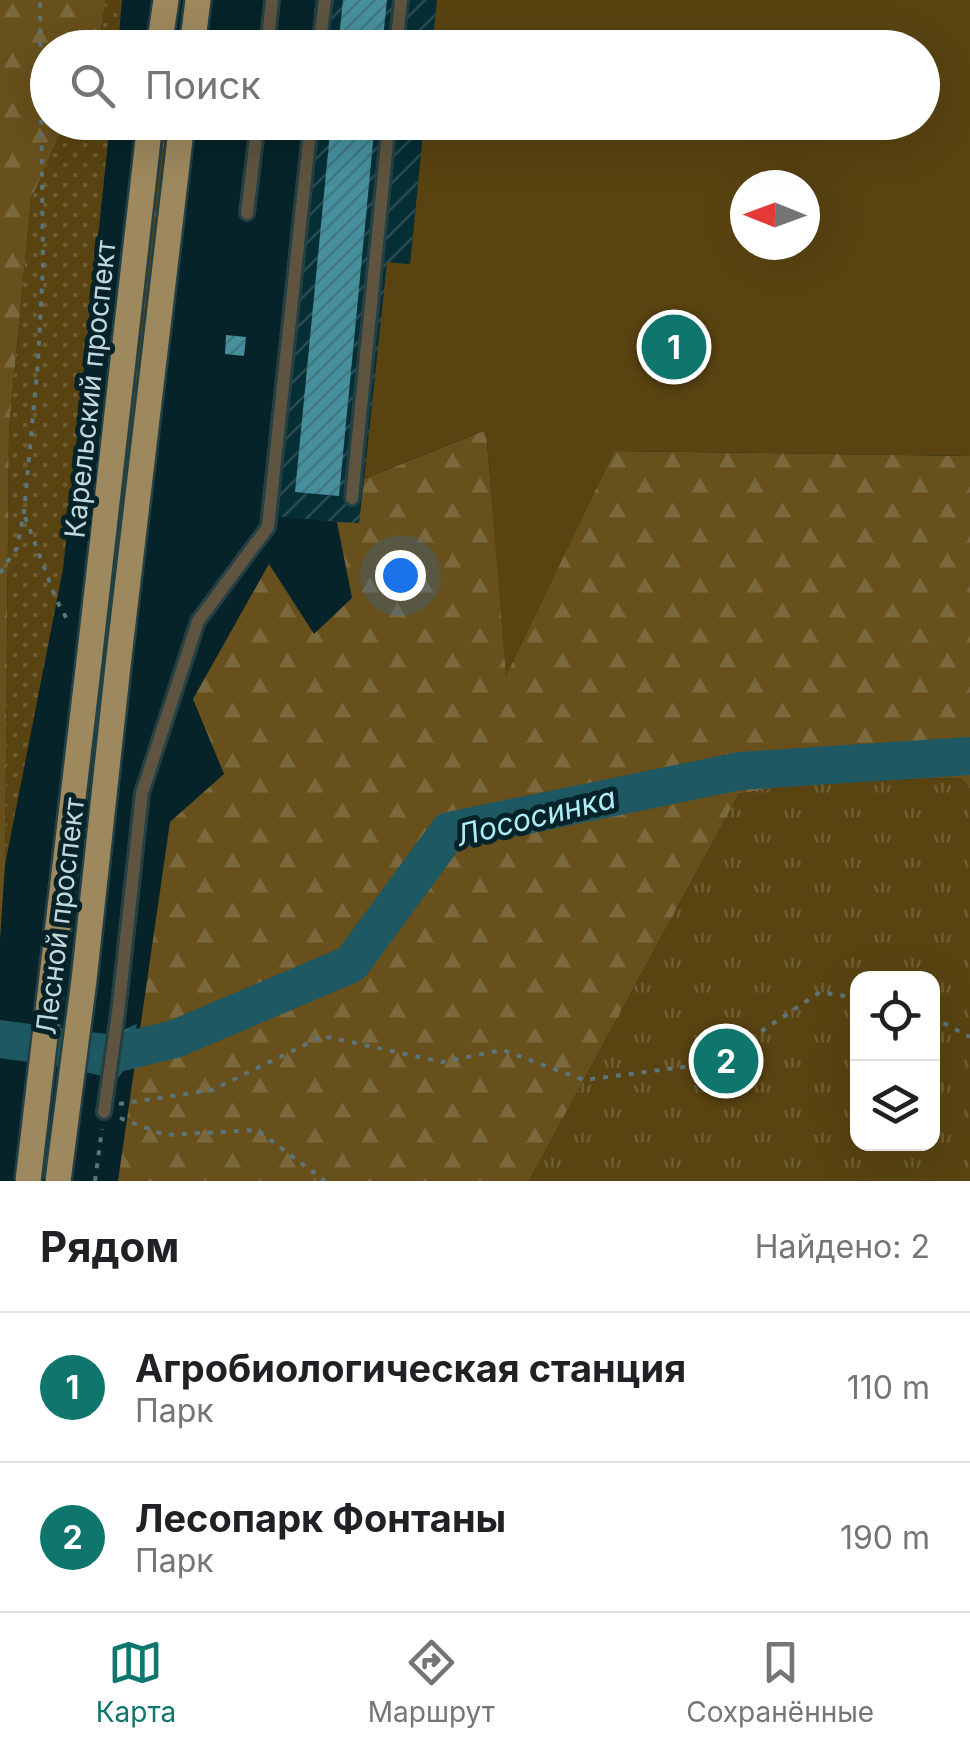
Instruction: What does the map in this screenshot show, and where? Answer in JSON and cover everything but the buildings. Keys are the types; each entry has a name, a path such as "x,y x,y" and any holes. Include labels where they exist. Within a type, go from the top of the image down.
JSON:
{"main road":[{"path":"162,30 166,0"},
{"path":"194,30 198,0"},
{"name":"Карельский проспект","path":"89,662 148,140"},
{"name":"Карельский проспект","path":"119,657 180,140"},
{"name":"Лесной проспект","path":"58,1181 119,657"},
{"name":"Лесной проспект","path":"28,1181 89,662"}],"lane":[{"path":"268,30 272,0"},
{"path":"322,30 324,0"},
{"path":"398,30 400,0"},
{"path":"247,213 256,140"},
{"path":"104,1109 142,792 198,621 268,527 310,140"},
{"path":"352,498 387,140"}],"path":[{"path":"40,0 40,30"},
{"path":"0,573 17,548 24,512 43,266 42,140"},
{"path":"24,512 56,599 89,662"},
{"path":"104,1109 212,1090 323,1036 442,1062 502,1050 584,1080 714,1063 820,992 850,997"},
{"path":"940,1021 970,1036"},
{"path":"94,1181 104,1109"},
{"path":"104,1109 165,1136 257,1130 325,1181"}],"shaded area":[{"path":"315,0 437,0 434,30 312,30"},
{"path":"300,140 422,140 410,264 387,263 359,524 262,515"},
{"path":"137,1024 130,1063 117,1079 0,1054 0,1026 99,1040"}],"green space":[{"path":"0,0 106,0 101,30 30,30 30,140 57,140 31,199 9,428 5,865 0,939"},
{"path":"106,0 122,0 119,30 101,30"},
{"path":"437,0 970,0 970,456 614,451 506,676 486,430 364,479 387,262 410,264 422,140 940,140 940,30 434,30"},
{"path":"57,140 108,140 63,569 5,865 9,428 31,199"},
{"path":"159,140 171,140 110,637 101,636"},
{"path":"486,430 507,673 614,451 970,456 970,789 960,778 821,783 739,794 529,1181 118,1181 170,822 224,774 193,699 269,564 314,634 352,598 337,522 359,523 364,479"},
{"path":"961,778 970,789 970,1181 529,1181 739,794 877,780"}],"waterway":[{"name":"Лососинка","path":"0,1039 113,1054 175,1039 351,964 449,831 740,771 970,756"}],"place":[{"name":"Агробиологическая станция","path":"674,347"},
{"name":"Лесопарк Фонтаны","path":"726,1061"}]}
